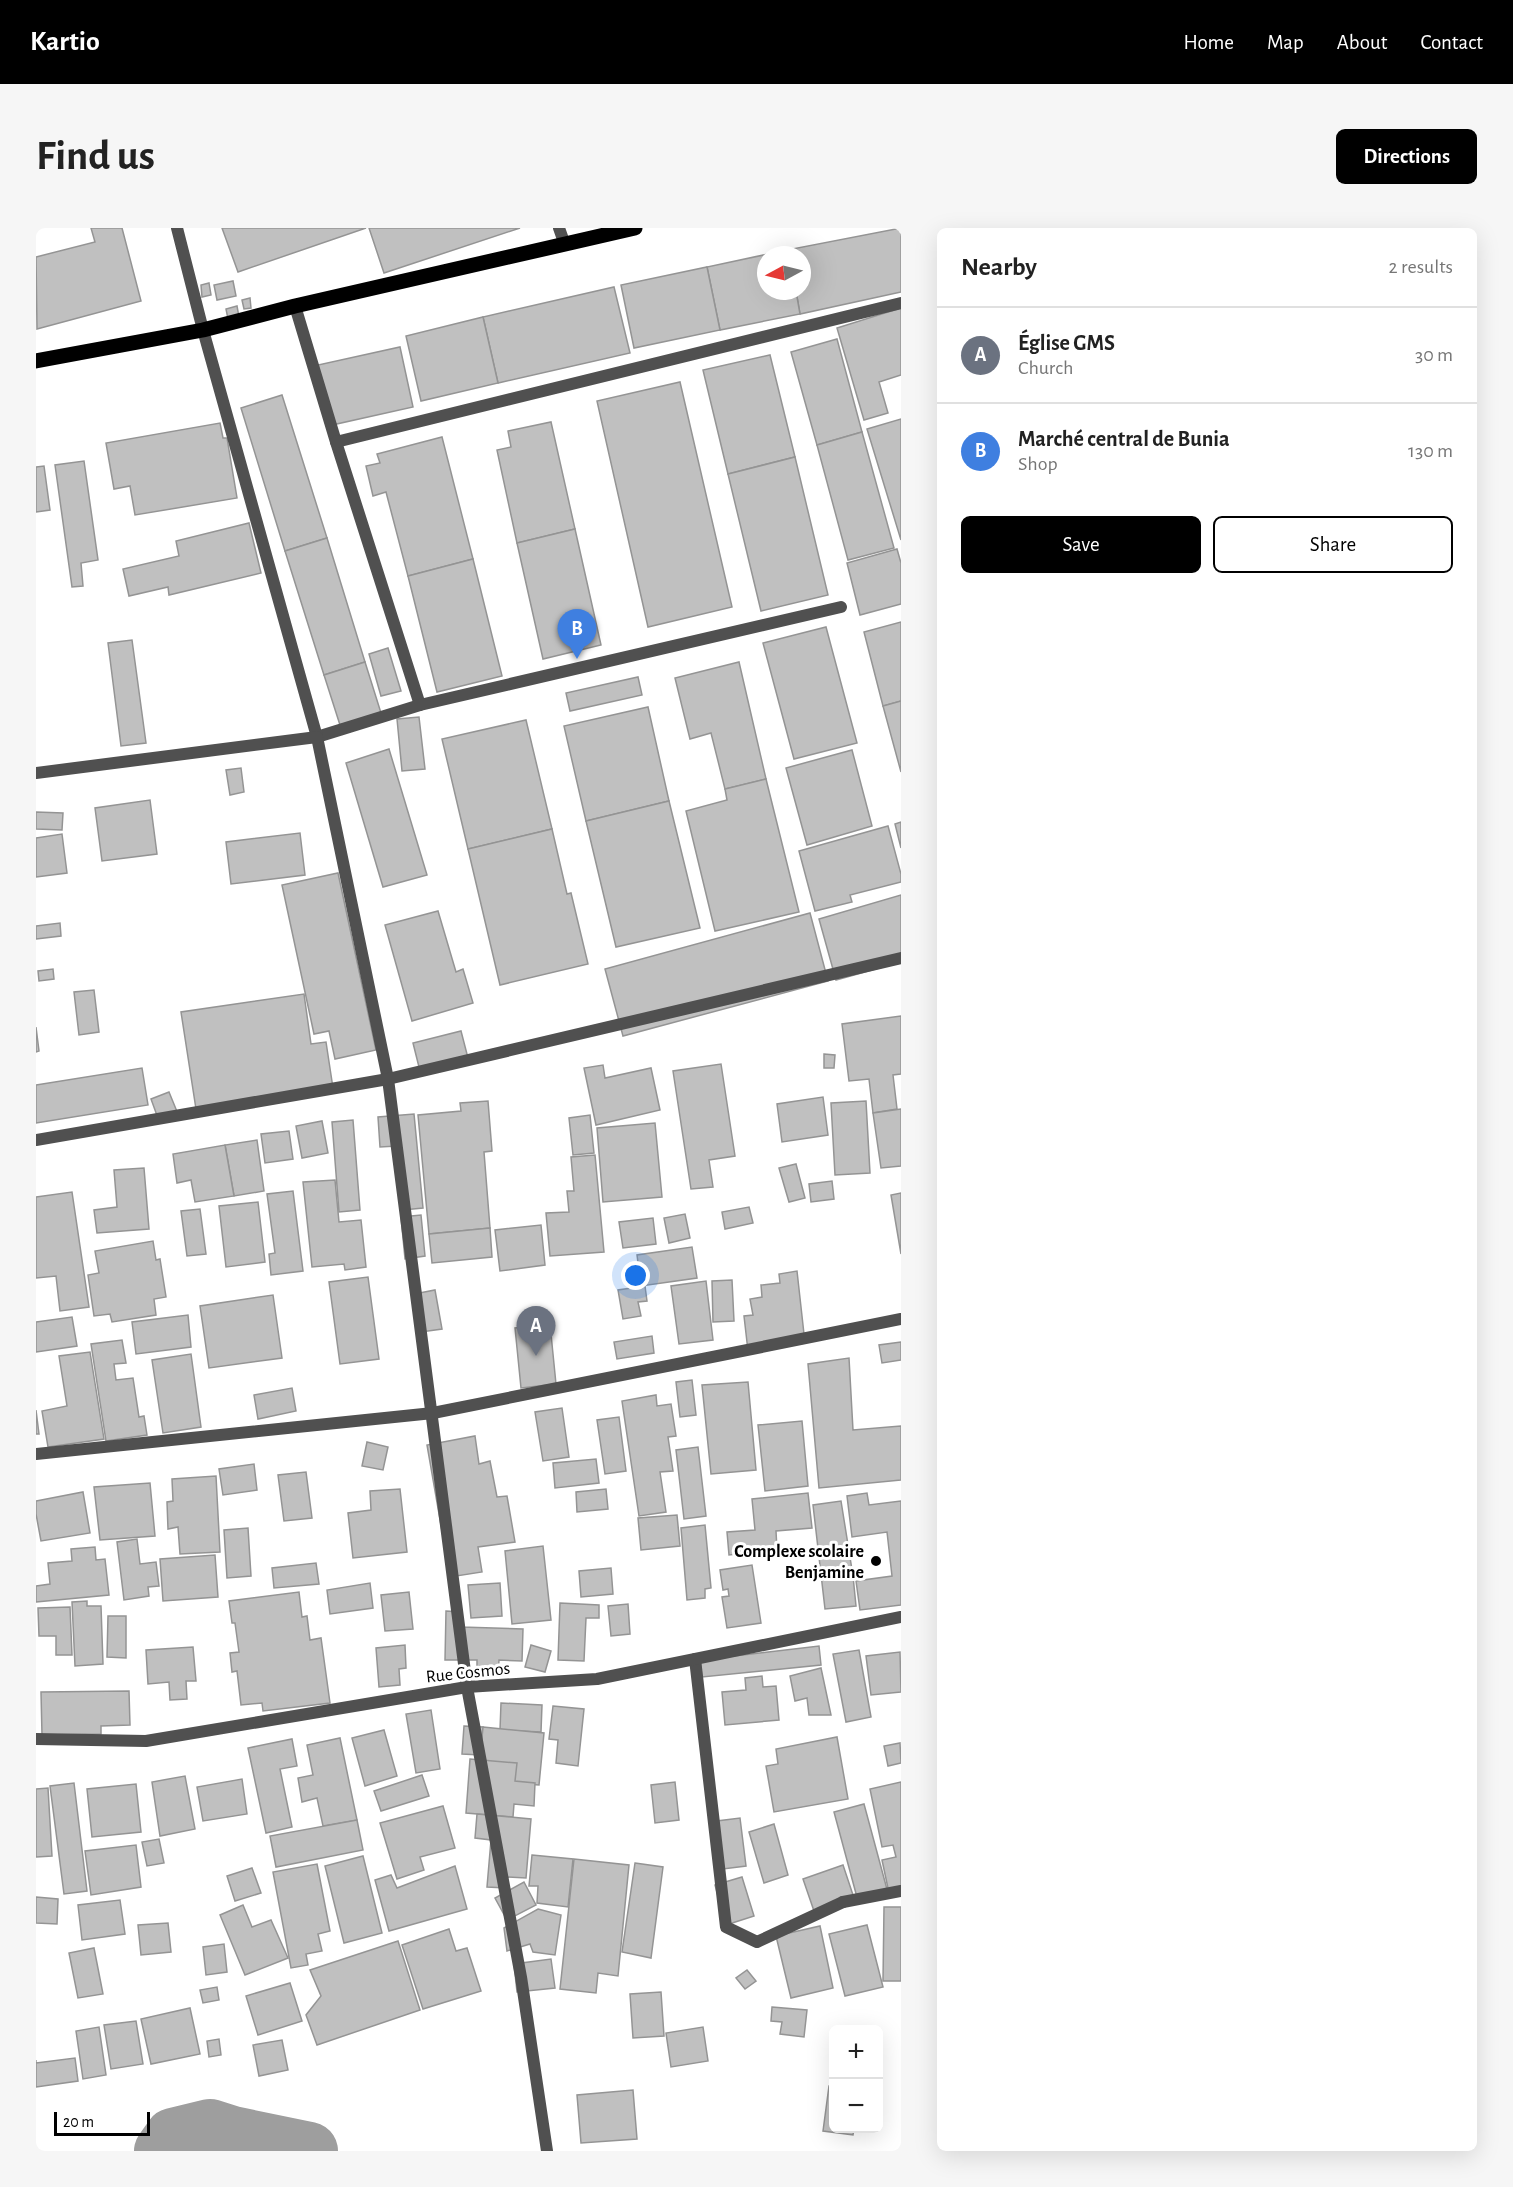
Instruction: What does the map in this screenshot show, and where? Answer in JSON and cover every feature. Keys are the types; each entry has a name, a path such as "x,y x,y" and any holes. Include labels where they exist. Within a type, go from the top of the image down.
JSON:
{"main road":[{"path":"36,361 203,330 295,306 635,228"}],"street":[{"path":"177,228 203,330 317,737 388,1079 467,1687 521,1977 547,2151"},
{"path":"559,228 565,244"},
{"path":"336,442 901,303"},
{"path":"295,306 420,705"},
{"path":"36,773 317,737 420,705 841,608"},
{"path":"36,1140 388,1079 901,958"},
{"path":"36,1454 433,1413 901,1319"},
{"name":"Rue Cosmos","path":"36,1739 146,1741 467,1687 597,1679 901,1617"},
{"path":"695,1659 726,1927 757,1942 843,1902 901,1891"}],"building":[{"path":"91,228 122,228 141,301 37,329 36,257 95,242"},
{"path":"222,228 366,228 238,272"},
{"path":"369,228 520,228 384,273"},
{"path":"901,228 901,292 800,314 798,300 811,300 811,246 808,246"},
{"path":"757,256 757,300 798,300 800,314 720,330 707,267"},
{"path":"707,267 720,330 634,348 621,285"},
{"path":"233,281 236,296 217,300 214,285"},
{"path":"209,283 211,295 202,297 201,285"},
{"path":"614,287 630,353 498,383 483,317"},
{"path":"250,298 251,308 244,309 242,300"},
{"path":"237,306 239,317 228,319 226,309"},
{"path":"901,308 901,375 879,382 888,413 864,420 837,328"},
{"path":"483,317 498,383 421,401 406,336"},
{"path":"837,339 862,432 817,445 791,352"},
{"path":"400,347 413,407 332,425 318,365"},
{"path":"770,355 795,457 728,474 703,370"},
{"path":"680,382 732,607 648,627 597,401"},
{"path":"282,395 327,538 285,551 241,408"},
{"path":"901,419 901,540 867,429"},
{"path":"551,422 575,529 517,543 497,450 511,447 508,431"},
{"path":"220,423 223,438 227,438 237,498 135,515 130,486 114,489 106,443"},
{"path":"862,432 894,548 848,560 817,445"},
{"path":"442,437 473,559 408,576 386,492 373,496 366,466 380,463 377,454"},
{"path":"795,457 828,595 761,611 728,474"},
{"path":"84,461 98,560 81,563 83,586 72,587 55,465"},
{"path":"44,466 50,510 36,512 36,467"},
{"path":"249,523 261,573 169,595 168,587 129,596 123,569 179,556 176,541"},
{"path":"575,529 601,645 543,659 517,543"},
{"path":"327,538 365,662 324,675 285,551"},
{"path":"897,549 901,563 901,604 860,615 847,563"},
{"path":"473,559 502,676 437,692 408,576"},
{"path":"901,622 901,701 883,706 864,632"},
{"path":"826,627 857,743 794,759 763,643"},
{"path":"132,640 146,743 121,746 108,643"},
{"path":"388,648 401,691 381,696 369,654"},
{"path":"365,662 381,713 340,725 324,675"},
{"path":"739,662 766,779 725,789 711,733 690,739 675,678"},
{"path":"638,677 642,695 570,711 566,693"},
{"path":"901,701 901,772 883,706"},
{"path":"648,707 669,801 586,821 564,726"},
{"path":"419,717 425,769 402,771 397,719"},
{"path":"526,720 552,829 468,849 442,739"},
{"path":"389,749 427,875 383,887 346,763"},
{"path":"852,750 872,826 807,845 786,768"},
{"path":"241,768 244,792 230,795 226,770"},
{"path":"766,779 799,912 715,931 686,811 727,800 725,789"},
{"path":"150,800 157,854 102,861 95,808"},
{"path":"669,801 700,928 616,947 586,821"},
{"path":"36,812 63,813 62,830 36,829"},
{"path":"901,822 901,848 895,824"},
{"path":"888,826 901,874 901,882 850,895 852,902 815,911 799,851"},
{"path":"552,829 567,894 571,893 588,964 500,985 468,849"},
{"path":"300,833 305,875 231,884 226,842"},
{"path":"62,834 67,873 36,877 36,838"},
{"path":"338,873 376,1050 335,1059 329,1031 314,1034 282,885"},
{"path":"901,895 901,962 836,980 819,919"},
{"path":"438,911 456,972 463,969 473,1003 412,1021 385,925"},
{"path":"810,913 828,981 623,1036 605,969"},
{"path":"60,923 61,936 36,939 36,926"},
{"path":"53,969 54,979 39,981 38,971"},
{"path":"94,990 99,1032 79,1035 74,992"},
{"path":"304,994 311,1044 326,1042 333,1088 196,1109 181,1012"},
{"path":"901,1016 901,1074 893,1075 897,1109 873,1113 869,1079 849,1081 842,1024"},
{"path":"36,1027 39,1051 36,1052"},
{"path":"461,1031 468,1058 420,1071 413,1043"},
{"path":"824,1054 835,1055 834,1068 824,1068"},
{"path":"721,1064 735,1156 709,1160 713,1187 691,1189 673,1071"},
{"path":"603,1065 605,1078 651,1068 660,1110 596,1125 584,1068"},
{"path":"142,1068 148,1105 36,1123 36,1085"},
{"path":"169,1092 178,1114 159,1121 151,1099"},
{"path":"823,1097 828,1135 782,1142 777,1104"},
{"path":"488,1101 492,1151 484,1152 490,1228 429,1234 418,1115 461,1111 460,1103"},
{"path":"866,1101 870,1173 835,1175 831,1103"},
{"path":"901,1109 901,1166 881,1168 873,1113"},
{"path":"414,1114 423,1208 403,1210 397,1146 380,1147 378,1117"},
{"path":"590,1115 594,1153 573,1155 569,1118"},
{"path":"353,1120 360,1210 339,1212 332,1122"},
{"path":"322,1121 328,1153 302,1158 296,1126"},
{"path":"655,1123 662,1197 603,1202 597,1128"},
{"path":"289,1131 293,1159 265,1163 261,1134"},
{"path":"257,1140 264,1191 234,1196 225,1145"},
{"path":"225,1145 234,1196 195,1202 191,1180 177,1183 173,1154"},
{"path":"595,1155 604,1252 550,1256 546,1213 569,1212 567,1191 574,1191 571,1157"},
{"path":"796,1164 805,1198 789,1202 779,1168"},
{"path":"144,1168 149,1229 97,1233 94,1210 117,1207 114,1170"},
{"path":"335,1180 339,1222 361,1220 366,1267 345,1270 344,1264 312,1267 303,1182"},
{"path":"832,1181 834,1199 811,1202 809,1184"},
{"path":"293,1191 303,1271 271,1275 269,1254 275,1253 267,1194"},
{"path":"72,1192 89,1307 60,1311 56,1276 36,1278 36,1197"},
{"path":"901,1193 901,1254 891,1195"},
{"path":"258,1202 265,1262 226,1267 219,1206"},
{"path":"749,1207 753,1223 725,1229 722,1212"},
{"path":"200,1209 206,1254 187,1256 181,1211"},
{"path":"685,1214 690,1238 669,1243 664,1218"},
{"path":"421,1215 425,1256 405,1259 401,1217"},
{"path":"653,1218 656,1244 623,1248 619,1222"},
{"path":"541,1225 545,1265 500,1271 495,1230"},
{"path":"490,1228 492,1257 432,1263 429,1234"},
{"path":"153,1241 156,1260 160,1259 166,1297 154,1299 156,1315 112,1322 110,1314 94,1316 88,1275 99,1273 95,1251"},
{"path":"692,1247 697,1278 641,1286 637,1255"},
{"path":"797,1271 805,1343 748,1351 744,1316 753,1315 750,1299 762,1297 761,1285 780,1283 779,1274"},
{"path":"368,1277 379,1359 340,1364 329,1282"},
{"path":"732,1280 734,1321 713,1322 712,1281"},
{"path":"706,1281 713,1340 679,1344 671,1286"},
{"path":"645,1286 647,1301 638,1302 641,1316 623,1319 618,1290"},
{"path":"435,1290 442,1329 421,1332 414,1294"},
{"path":"273,1295 282,1358 209,1368 200,1306"},
{"path":"188,1315 191,1347 136,1354 132,1322"},
{"path":"72,1317 77,1346 36,1352 36,1322"},
{"path":"550,1324 556,1384 521,1388 515,1328"},
{"path":"652,1336 654,1353 617,1359 614,1342"},
{"path":"122,1340 126,1363 114,1364 116,1380 133,1378 139,1417 144,1416 147,1435 106,1441 91,1344"},
{"path":"901,1342 901,1360 882,1363 879,1345"},
{"path":"90,1352 104,1439 48,1447 42,1411 67,1406 59,1356"},
{"path":"191,1354 201,1427 163,1433 152,1360"},
{"path":"849,1358 853,1430 901,1426 901,1480 819,1488 808,1364"},
{"path":"692,1380 696,1415 680,1417 676,1382"},
{"path":"748,1382 756,1470 711,1474 702,1385"},
{"path":"292,1388 296,1411 258,1419 254,1395"},
{"path":"656,1395 657,1406 671,1404 676,1436 668,1437 673,1471 660,1472 666,1512 639,1516 622,1401"},
{"path":"562,1408 569,1457 543,1461 535,1412"},
{"path":"36,1410 39,1434 36,1434"},
{"path":"619,1417 626,1471 605,1474 597,1420"},
{"path":"802,1421 808,1486 765,1491 758,1425"},
{"path":"475,1436 479,1464 490,1461 497,1497 507,1496 515,1542 478,1547 482,1572 450,1577 427,1445"},
{"path":"367,1442 388,1447 383,1470 362,1466"},
{"path":"698,1447 706,1516 684,1519 676,1450"},
{"path":"596,1459 599,1483 555,1488 553,1463"},
{"path":"254,1464 257,1490 223,1495 219,1469"},
{"path":"306,1472 312,1518 284,1521 278,1475"},
{"path":"216,1476 220,1552 180,1554 178,1527 168,1529 167,1502 173,1501 172,1479"},
{"path":"150,1483 155,1536 100,1540 94,1487"},
{"path":"400,1489 407,1552 353,1558 348,1513 371,1510 370,1491"},
{"path":"606,1489 608,1509 577,1512 576,1492"},
{"path":"83,1492 90,1533 41,1541 36,1501"},
{"path":"808,1493 812,1528 776,1531 777,1550 729,1555 727,1532 755,1530 752,1499"},
{"path":"867,1493 869,1505 901,1501 901,1605 860,1610 856,1581 892,1576 887,1532 852,1537 847,1496"},
{"path":"841,1501 856,1606 825,1609 813,1505"},
{"path":"677,1515 680,1546 641,1550 638,1518"},
{"path":"705,1525 711,1588 705,1589 705,1598 687,1600 681,1528"},
{"path":"248,1528 251,1576 227,1578 224,1530"},
{"path":"137,1539 140,1564 156,1562 159,1586 148,1587 149,1596 124,1600 117,1542"},
{"path":"543,1546 551,1620 512,1624 505,1551"},
{"path":"95,1547 96,1560 105,1559 109,1595 36,1602 36,1586 50,1584 48,1563 72,1561 71,1549"},
{"path":"215,1555 218,1597 163,1601 160,1559"},
{"path":"316,1563 319,1584 274,1588 272,1568"},
{"path":"752,1565 761,1623 727,1628 722,1597 729,1596 728,1589 723,1590 720,1570"},
{"path":"611,1568 613,1594 581,1597 579,1571"},
{"path":"370,1583 373,1608 330,1614 327,1590"},
{"path":"500,1583 502,1616 471,1618 468,1585"},
{"path":"299,1592 302,1617 307,1616 310,1640 321,1638 330,1703 263,1711 262,1703 241,1705 237,1671 232,1672 230,1653 239,1652 229,1601"},
{"path":"409,1592 413,1629 385,1631 381,1595"},
{"path":"87,1601 87,1606 101,1606 103,1664 75,1666 72,1602"},
{"path":"560,1603 599,1605 599,1618 586,1618 584,1661 558,1660"},
{"path":"628,1604 630,1634 611,1636 608,1606"},
{"path":"70,1607 72,1655 56,1655 56,1636 39,1636 38,1608"},
{"path":"446,1611 461,1612 461,1627 523,1629 522,1661 499,1660 498,1676 477,1675 477,1660 445,1660"},
{"path":"108,1616 126,1616 126,1658 107,1657"},
{"path":"405,1645 406,1668 399,1669 400,1685 379,1687 376,1648"},
{"path":"531,1645 551,1651 545,1672 525,1667"},
{"path":"819,1646 821,1665 702,1677 700,1660"},
{"path":"193,1647 196,1681 186,1681 187,1699 170,1700 169,1682 148,1684 146,1650"},
{"path":"859,1650 871,1717 846,1722 833,1654"},
{"path":"900,1652 901,1692 871,1695 866,1656"},
{"path":"821,1668 831,1715 809,1715 807,1698 795,1701 790,1676"},
{"path":"762,1676 763,1687 776,1686 779,1720 725,1725 722,1692 746,1690 745,1678"},
{"path":"129,1691 130,1725 101,1726 101,1734 42,1735 41,1692"},
{"path":"501,1703 542,1705 541,1732 500,1730"},
{"path":"553,1706 584,1709 578,1766 556,1763 558,1740 549,1739"},
{"path":"431,1710 440,1769 416,1773 406,1714"},
{"path":"464,1726 483,1727 480,1755 462,1754"},
{"path":"483,1727 544,1733 539,1785 478,1781"},
{"path":"384,1730 397,1776 365,1786 352,1738"},
{"path":"837,1737 848,1799 774,1812 766,1766 778,1764 776,1749"},
{"path":"340,1738 357,1820 323,1826 317,1798 302,1802 298,1778 313,1775 307,1745"},
{"path":"292,1739 297,1766 280,1769 292,1827 266,1833 248,1748"},
{"path":"900,1743 901,1763 888,1766 884,1746"},
{"path":"470,1759 517,1763 515,1781 535,1783 534,1806 514,1804 513,1817 466,1813"},
{"path":"422,1775 429,1796 381,1811 374,1791"},
{"path":"185,1776 195,1829 160,1836 152,1782"},
{"path":"242,1779 247,1814 203,1821 197,1787"},
{"path":"675,1782 679,1820 655,1823 651,1785"},
{"path":"901,1782 901,1891 889,1893 882,1860 896,1857 893,1845 882,1847 870,1789"},
{"path":"74,1783 87,1891 64,1894 50,1786"},
{"path":"136,1784 141,1832 92,1837 87,1789"},
{"path":"48,1788 52,1856 36,1857 36,1789"},
{"path":"864,1804 888,1893 858,1901 834,1812"},
{"path":"443,1806 455,1848 420,1857 424,1870 397,1879 380,1823"},
{"path":"477,1814 531,1819 526,1878 507,1877 506,1888 487,1887 491,1840 475,1838"},
{"path":"740,1818 746,1866 723,1869 717,1821"},
{"path":"357,1820 363,1850 276,1867 270,1836"},
{"path":"774,1824 788,1875 764,1883 749,1832"},
{"path":"159,1839 164,1863 147,1866 142,1842"},
{"path":"136,1845 141,1887 91,1895 85,1851"},
{"path":"532,1855 573,1859 568,1907 537,1903 538,1886 529,1886"},
{"path":"363,1856 382,1933 344,1943 325,1866"},
{"path":"574,1859 629,1865 618,1976 598,1973 596,1993 560,1989"},
{"path":"635,1863 663,1867 651,1958 622,1952"},
{"path":"317,1864 330,1931 318,1934 322,1951 306,1954 308,1965 291,1968 273,1872"},
{"path":"843,1865 854,1898 814,1911 803,1879"},
{"path":"455,1866 467,1909 389,1931 375,1880 391,1875 397,1888"},
{"path":"252,1868 261,1893 235,1901 227,1876"},
{"path":"742,1877 754,1916 726,1925 715,1885"},
{"path":"524,1882 536,1905 507,1920 495,1898"},
{"path":"36,1897 58,1899 57,1924 36,1923"},
{"path":"120,1900 125,1934 82,1940 78,1905"},
{"path":"243,1905 252,1927 271,1920 288,1958 245,1975 220,1915"},
{"path":"884,1907 901,1907 901,1981 883,1981"},
{"path":"538,1909 561,1915 555,1955 533,1952 530,1944 507,1951 504,1928"},
{"path":"168,1923 171,1952 141,1955 138,1925"},
{"path":"867,1925 883,1987 845,1996 829,1934"},
{"path":"820,1926 833,1988 791,1998 776,1936"},
{"path":"449,1929 456,1951 467,1948 481,1991 423,2009 402,1945"},
{"path":"398,1941 420,2010 317,2045 306,2015 321,1996 310,1970"},
{"path":"224,1944 227,1972 206,1975 203,1947"},
{"path":"94,1948 103,1994 78,1998 69,1953"},
{"path":"551,1959 555,1988 517,1992 514,1964"},
{"path":"747,1970 756,1981 745,1989 736,1978"},
{"path":"290,1983 302,2021 258,2035 246,1996"},
{"path":"217,1987 219,2000 203,2003 200,1990"},
{"path":"661,1992 664,2036 633,2038 630,1994"},
{"path":"772,2007 807,2010 804,2037 780,2034 782,2022 771,2021"},
{"path":"190,2008 200,2054 151,2064 141,2019"},
{"path":"136,2021 143,2064 111,2069 104,2025"},
{"path":"99,2027 106,2075 83,2079 76,2031"},
{"path":"703,2027 708,2061 671,2067 666,2033"},
{"path":"219,2039 221,2055 209,2057 207,2041"},
{"path":"282,2040 288,2070 259,2076 253,2045"},
{"path":"75,2058 78,2081 36,2087 36,2063"},
{"path":"829,2086 829,2132 823,2131"},
{"path":"633,2090 637,2139 581,2143 577,2095"}],"waterway":[{"path":"163,2151 173,2137 210,2128 232,2135 309,2151"}],"place":[{"name":"Marché central de Bunia","path":"577,659"},
{"name":"Église GMS","path":"536,1356"},
{"name":"Complexe scolaire Benjamine","path":"876,1561"}]}
